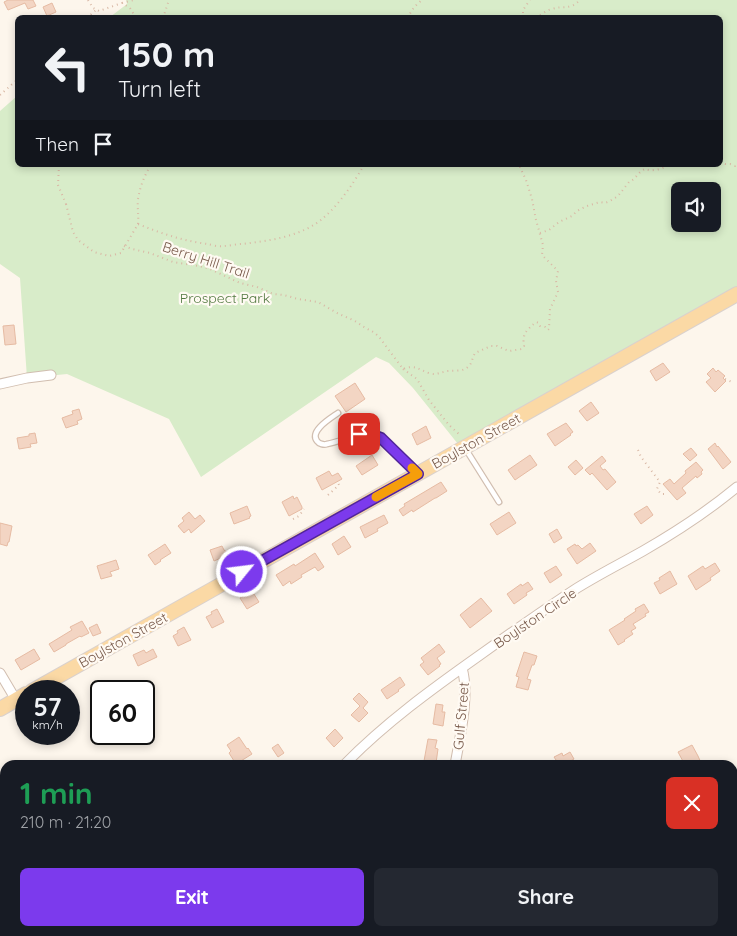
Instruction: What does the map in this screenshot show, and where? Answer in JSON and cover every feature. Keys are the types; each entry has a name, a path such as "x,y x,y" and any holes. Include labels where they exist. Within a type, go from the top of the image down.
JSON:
{"main road":[{"name":"Boylston Street","path":"52,680 737,294"},
{"path":"0,709 15,700"}],"street":[{"path":"0,384 51,375"},
{"name":"Boylston Circle","path":"349,760 409,706 462,668 575,590 645,549 715,504 737,487"},
{"name":"Gulf Street","path":"456,760 466,690 462,668"},
{"path":"0,673 15,690"}],"lane":[{"path":"338,413 318,429 315,435 316,440 325,445 359,434 370,434 381,438 418,474"},
{"path":"467,446 499,502"}],"path":[{"path":"88,0 90,5 96,10 104,10 134,0"},
{"path":"164,15 168,0"},
{"path":"409,15 416,4 422,0"},
{"path":"523,15 523,10 530,0"},
{"path":"541,15 552,8 569,7 580,0"},
{"path":"122,3 130,8 134,15"},
{"path":"90,15 96,10"},
{"path":"0,95 15,82"},
{"path":"723,164 737,165"},
{"path":"59,167 59,187 69,213 73,232 78,240 94,252 108,256 121,252 138,224 138,198 143,180 150,167"},
{"path":"138,224 162,234 196,243 222,246 270,240 301,231 313,226 322,219 340,200 363,167"},
{"path":"403,369 409,366 430,374 438,374 450,370 459,371 470,366 475,353 491,346 509,350 522,349 525,332 536,322 548,330 550,309 558,292 556,281 558,271 542,256 543,245 529,188 520,167"},
{"path":"540,233 549,230 587,206 610,201 618,196 641,171 645,169 657,170 664,167"},
{"name":"Berry Hill Trail","path":"124,246 154,254 173,262 204,267 240,283 257,286 273,294 318,302 355,321 375,333 403,369 417,379 429,400 467,446"},
{"path":"725,379 734,383"},
{"path":"638,450 660,482 658,488 664,494"},
{"path":"328,495 336,489 339,485 338,483"},
{"path":"334,485 336,489"},
{"path":"293,520 304,509"}],"green space":[{"name":"Prospect Park","path":"126,0 737,0 737,294 462,449 413,388 389,363 376,357 201,477 169,419 67,374 27,378 20,278 0,264 0,111 15,98 15,167 723,167 723,15 113,15 127,4"}],"building":[{"path":"8,0 33,0 36,6 28,9 25,3 8,10 4,2"},
{"path":"52,3 56,12 47,15 43,7"},
{"path":"14,325 16,344 5,345 3,326"},
{"path":"663,363 670,372 656,381 650,371"},
{"path":"713,368 716,372 718,370 725,376 723,378 726,381 715,392 706,382 711,378 707,374"},
{"path":"355,383 365,399 346,412 335,396"},
{"path":"591,402 599,413 587,421 579,411"},
{"path":"79,409 82,419 77,421 78,424 66,428 62,418 73,414 72,411"},
{"path":"566,423 573,432 555,446 547,434"},
{"path":"426,426 431,438 417,445 412,434"},
{"path":"35,433 37,443 30,444 31,447 19,449 17,438"},
{"path":"715,443 731,462 723,469 708,449"},
{"path":"691,448 697,455 690,461 683,454"},
{"path":"372,455 378,465 362,475 356,466"},
{"path":"530,455 537,465 515,480 508,470"},
{"path":"602,456 606,461 600,466 616,482 607,490 592,473 590,475 585,470"},
{"path":"576,460 583,468 575,475 568,467"},
{"path":"696,462 703,470 702,474 697,478 696,476 682,488 686,493 677,500 663,484 670,479 674,484"},
{"path":"329,471 332,476 338,473 342,479 322,490 316,478"},
{"path":"441,482 447,491 403,516 399,510 405,506 404,504"},
{"path":"293,496 294,499 297,497 302,509 289,516 282,502"},
{"path":"247,506 250,518 234,524 230,513"},
{"path":"647,506 653,515 641,524 634,514"},
{"path":"189,512 195,519 200,515 205,521 191,533 189,529 184,533 178,526 184,521 182,518"},
{"path":"509,512 516,523 497,535 490,524"},
{"path":"384,515 388,523 365,538 360,527"},
{"path":"0,523 12,526 7,546 0,544"},
{"path":"557,529 562,538 554,543 549,534"},
{"path":"344,536 351,547 338,555 332,544"},
{"path":"590,543 596,551 577,564 567,549 575,544 582,549"},
{"path":"165,544 171,553 155,565 148,555"},
{"path":"222,546 229,554 214,561 210,550"},
{"path":"315,553 324,567 318,571 315,567 301,575 302,577 291,584 290,581 283,586 276,575"},
{"path":"116,560 119,569 110,572 112,576 101,579 97,566"},
{"path":"715,563 720,571 696,590 688,576 703,566 705,569"},
{"path":"556,566 562,575 550,583 544,573"},
{"path":"670,571 677,584 660,594 654,583"},
{"path":"528,582 533,589 514,604 507,594 521,584 522,586"},
{"path":"252,591 259,602 247,609 240,598"},
{"path":"481,598 492,611 470,628 460,615"},
{"path":"644,604 649,612 633,624 636,628 631,631 633,634 618,645 609,630 625,620 636,611 635,609"},
{"path":"217,609 224,622 212,628 206,617"},
{"path":"82,621 89,633 80,636 54,652 49,644 72,630 70,627"},
{"path":"97,624 101,633 93,636 89,628"},
{"path":"184,627 191,640 178,646 173,636"},
{"path":"439,644 445,652 437,658 441,664 428,675 420,665 424,662 421,658"},
{"path":"34,649 40,659 21,670 15,660"},
{"path":"153,649 157,657 138,666 133,655 144,650 146,653"},
{"path":"524,652 537,656 527,679 531,680 528,690 516,687 519,677 516,676"},
{"path":"400,677 405,685 387,699 381,690"},
{"path":"359,693 368,702 363,708 368,713 359,722 351,715 360,706 353,699"},
{"path":"436,704 443,705 442,712 445,712 443,726 433,724"},
{"path":"335,729 343,738 334,747 326,738"},
{"path":"239,737 252,754 242,760 233,760 227,745"},
{"path":"428,739 437,740 435,748 438,749 436,760 424,760"},
{"path":"278,744 284,753 278,757 272,748"},
{"path":"692,745 700,760 682,760 678,752"},
{"path":"570,752 574,759 556,760 554,757 562,753 563,756"}],"slow traffic":[{"path":"376,497 418,474 412,468"}],"route":[{"path":"242,572 418,474 381,438 370,434 359,434"}]}
